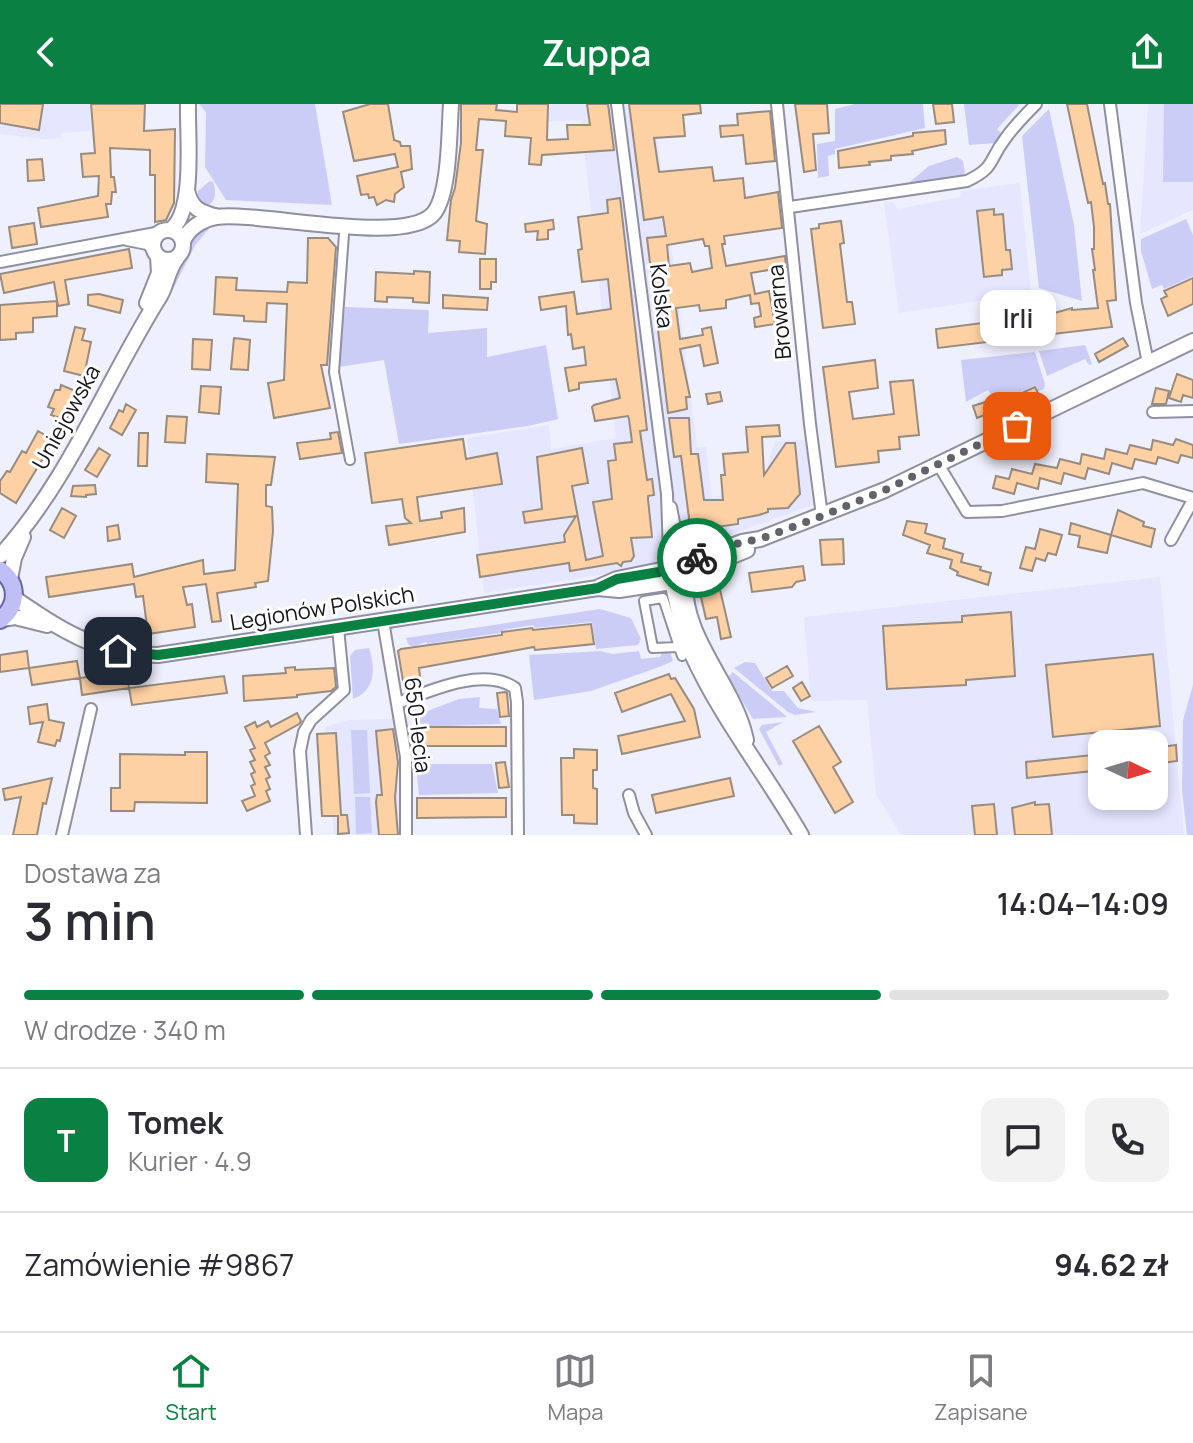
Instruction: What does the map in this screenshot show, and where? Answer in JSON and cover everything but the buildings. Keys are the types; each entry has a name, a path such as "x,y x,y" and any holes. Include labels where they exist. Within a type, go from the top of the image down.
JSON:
{"main road":[{"path":"1,619 8,613 14,598 5,575"}],"street":[{"path":"156,253 154,240 177,226 182,216 187,189 188,104"},
{"path":"187,189 189,201 195,210 218,217 410,227 435,212 443,189 451,104"},
{"name":"Kolska","path":"617,104 667,494 669,555 676,573"},
{"name":"Browarna","path":"777,104 822,516"},
{"path":"790,207 967,181 991,166 1003,140 1036,104"},
{"path":"1110,104 1136,303 1148,363"},
{"path":"125,239 147,244 168,261 177,258 183,251 186,235 194,227 218,217"},
{"path":"0,262 166,231 178,234 183,242"},
{"path":"344,234 334,372 350,460"},
{"name":"Uniejowska","path":"138,330 159,273 156,253"},
{"name":"Uniejowska","path":"5,575 30,522 89,424 138,330 162,292 171,265 177,258"},
{"name":"Legionów Polskich","path":"1,619 15,617 55,627 103,648 145,655 598,588 617,579 676,573 742,542 760,539 822,516 938,464 1193,341"},
{"path":"1153,412 1193,411"},
{"path":"938,464 967,512 1002,511 1143,483 1193,499 1171,540"},
{"name":"Kolska","path":"667,494 677,529 676,573"},
{"name":"Uniejowska","path":"0,556 30,522"},
{"path":"676,573 696,633 741,718 747,747 801,835"},
{"name":"Legionów Polskich","path":"14,598 55,627"},
{"path":"663,598 680,651 653,648 644,601 663,598"},
{"name":"650-lecia","path":"383,621 406,757 406,835"},
{"path":"306,835 300,751 304,732 311,720 344,690 338,628"},
{"path":"398,703 440,686 469,681 506,681 515,688 518,835"},
{"path":"62,835 91,709"},
{"path":"629,795 634,813 646,835"}],"shaded area":[{"path":"0,104 90,104 91,131 61,133 61,138 44,139 0,134"},
{"path":"199,104 315,104 332,205 226,200 205,167 206,112"},
{"path":"544,104 653,104 697,447 706,447 712,499 764,476 775,441 806,440 812,505 633,570 484,593 467,438 549,425 551,449 616,438 581,120 544,122"},
{"path":"855,104 923,104 925,128 835,149 835,154 828,156 829,176 818,178 817,144 835,141 835,109"},
{"path":"964,104 1020,104 997,129 1002,134 996,143 969,145"},
{"path":"1148,104 1193,104 1193,210 1140,234"},
{"path":"1164,104 1193,104 1193,182 1163,182"},
{"path":"1049,109 1074,225 1082,301 1039,288 1022,136"},
{"path":"957,157 963,161 965,173 961,178 905,186 929,166"},
{"path":"210,181 213,182 215,197 205,207 198,201 198,191"},
{"path":"1020,183 1031,293 899,313 884,202 893,202 898,209 960,197 961,191"},
{"path":"1186,219 1193,235 1193,276 1164,289 1162,285 1152,289 1141,251 1141,239"},
{"path":"213,224 196,244 170,295 165,296 192,236"},
{"path":"345,307 429,310 428,333 487,328 487,357 546,345 558,419 399,444 384,360 339,367 337,356"},
{"path":"1085,345 1092,364 1089,365 1085,359 1047,376 1039,351"},
{"path":"1035,352 1044,389 1038,391 1036,385 1011,396 1009,393 994,399 988,390 966,402 961,360"},
{"path":"1160,577 1184,835 901,835 876,794 867,700 811,701 804,617"},
{"path":"600,609 631,618 641,639 638,645 596,649 592,622 535,628 533,625 500,633 426,642 413,647 406,638"},
{"path":"369,648 373,664 370,685 353,699 350,656 355,650"},
{"path":"664,649 669,649 673,661 662,666 591,691 534,700 529,655 639,651 641,659 660,657"},
{"path":"745,662 755,663 772,691 784,691 798,708 816,712 795,715 788,712 734,668"},
{"path":"733,672 786,717 753,719 728,677"},
{"path":"1193,685 1193,835 1187,835 1182,791 1183,720"},
{"path":"480,697 479,708 497,709 501,724 416,727 414,716 459,699"},
{"path":"396,719 399,835 334,835 325,727 348,720"},
{"path":"783,722 766,732 783,764 779,766 759,729 762,725"},
{"path":"351,730 367,730 370,793 354,794"},
{"path":"492,764 498,793 419,795 416,767"},
{"path":"355,797 370,797 372,833 356,834"}],"way so far":[{"path":"697,558 822,516 885,490 1017,426"}],"place":[{"name":"Irli","path":"1017,426"}],"route":[{"path":"118,651 158,655 598,588 617,579 659,572 669,564 682,564 697,558"}]}
